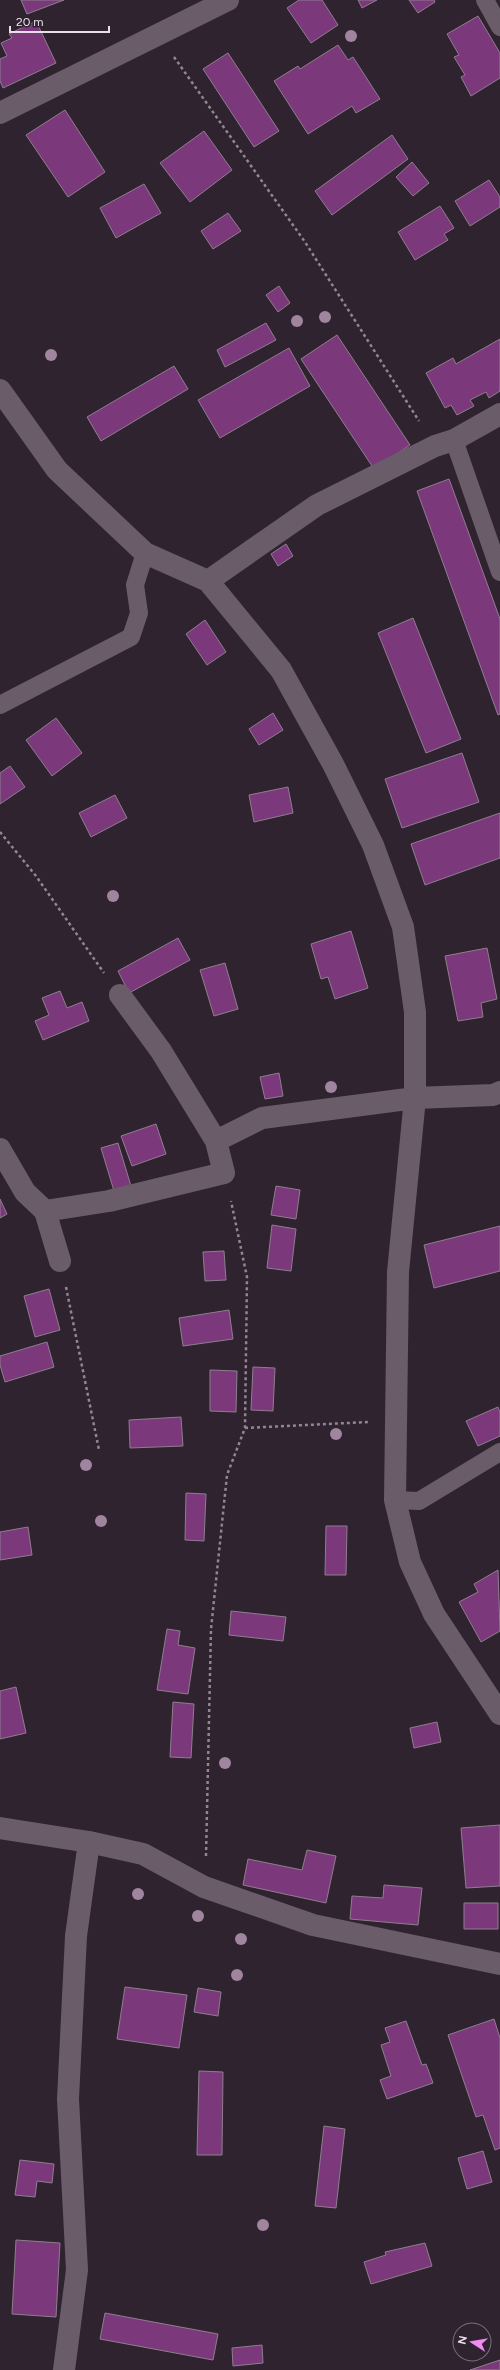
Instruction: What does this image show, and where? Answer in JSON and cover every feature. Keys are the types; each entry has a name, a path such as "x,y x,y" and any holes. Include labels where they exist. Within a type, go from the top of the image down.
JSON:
{"street":[{"path":"0,113 228,0"},
{"path":"0,390 57,470 146,553 208,581 281,670 333,764 374,845 403,927 415,1012 415,1098 398,1272 395,1500 410,1562 434,1614 500,1714"},
{"path":"208,581 317,505 500,414"},
{"path":"45,1211 109,1201 224,1173 216,1141 160,1051 120,995"},
{"path":"216,1141 262,1118 415,1098 494,1095 500,1092"},
{"path":"0,1149 25,1192 45,1211 60,1261"},
{"path":"0,1828 89,1842 143,1854 204,1887 313,1925 500,1964"},
{"path":"64,2370 77,2270 68,2099 75,1952 89,1842"}],"lane":[{"path":"485,0 500,27"},
{"path":"444,443 500,572"},
{"path":"0,705 131,637 139,613 135,585 146,553"},
{"path":"395,1500 419,1502 500,1452"}],"path":[{"path":"158,36 305,242 444,443"},
{"path":"0,832 36,876 120,995"},
{"path":"204,1887 211,1630 227,1474 245,1428 248,1277 224,1173"},
{"path":"60,1261 99,1450"},
{"path":"245,1428 396,1421"}],"building":[{"path":"21,0 64,0 27,14"},
{"path":"299,0 322,0 338,25 311,43 287,8"},
{"path":"358,0 377,0 362,8"},
{"path":"409,0 434,0 435,2 418,13"},
{"path":"478,16 500,53 500,78 471,96 461,77 465,75 454,57 459,55 447,34"},
{"path":"36,21 56,63 3,88 0,81 0,59 7,56 1,43 12,38 9,34"},
{"path":"338,45 348,60 353,57 380,99 356,113 352,106 308,134 274,81 298,66 300,69"},
{"path":"228,53 279,131 254,147 203,69"},
{"path":"65,110 105,172 68,197 26,135"},
{"path":"204,131 232,170 190,202 160,163"},
{"path":"392,135 408,159 332,215 315,191"},
{"path":"412,162 429,183 413,196 396,177"},
{"path":"489,180 500,197 500,207 470,226 455,201"},
{"path":"144,184 161,213 116,238 100,208"},
{"path":"440,206 454,228 444,234 448,240 415,260 398,232"},
{"path":"228,213 241,231 213,249 201,231"},
{"path":"279,286 290,303 278,312 266,295"},
{"path":"266,323 276,340 225,367 217,350"},
{"path":"337,335 410,445 374,469 301,359"},
{"path":"500,339 500,391 489,398 486,392 470,400 474,406 457,415 451,405 445,408 426,373 453,358 456,364"},
{"path":"289,348 310,386 220,438 198,400"},
{"path":"174,366 188,389 101,441 87,417"},
{"path":"449,479 500,619 500,714 498,715 417,491"},
{"path":"286,544 293,556 278,566 271,554"},
{"path":"413,618 461,739 426,753 378,633"},
{"path":"205,620 226,652 207,665 186,634"},
{"path":"273,713 283,730 259,745 249,729"},
{"path":"56,718 82,753 52,776 26,740"},
{"path":"462,753 479,802 402,828 385,779"},
{"path":"10,766 25,787 0,804 0,773"},
{"path":"288,787 293,813 254,822 249,795"},
{"path":"115,795 127,818 91,837 79,813"},
{"path":"500,813 500,858 425,885 411,844"},
{"path":"351,931 368,988 335,999 328,977 321,979 311,944"},
{"path":"178,938 190,960 129,993 118,971"},
{"path":"487,948 497,999 481,1003 483,1017 458,1021 445,956"},
{"path":"225,963 238,1009 214,1016 200,970"},
{"path":"60,991 67,1008 82,1002 89,1021 43,1040 35,1021 49,1015 42,998"},
{"path":"279,1073 283,1096 265,1099 260,1077"},
{"path":"156,1124 166,1154 132,1166 121,1136"},
{"path":"118,1143 131,1186 114,1191 101,1148"},
{"path":"276,1186 300,1190 296,1219 271,1215"},
{"path":"0,1199 7,1214 0,1218"},
{"path":"272,1225 296,1229 291,1271 267,1268"},
{"path":"500,1226 500,1271 434,1288 424,1245"},
{"path":"224,1251 226,1280 205,1281 203,1252"},
{"path":"49,1289 60,1330 35,1337 24,1296"},
{"path":"229,1310 233,1339 183,1346 179,1318"},
{"path":"47,1342 54,1367 5,1382 0,1365 0,1356"},
{"path":"253,1367 275,1368 273,1411 251,1410"},
{"path":"210,1370 237,1371 236,1412 210,1411"},
{"path":"498,1407 500,1412 500,1436 478,1446 466,1421"},
{"path":"181,1417 183,1446 130,1448 129,1420"},
{"path":"186,1493 206,1494 204,1541 185,1540"},
{"path":"326,1526 347,1526 346,1575 325,1575"},
{"path":"28,1527 32,1555 0,1560 0,1532"},
{"path":"498,1570 500,1631 481,1642 459,1602 478,1592 474,1584"},
{"path":"231,1611 286,1617 283,1641 229,1635"},
{"path":"167,1629 180,1631 178,1645 195,1648 188,1694 157,1690"},
{"path":"16,1687 26,1733 0,1739 0,1691"},
{"path":"173,1702 194,1704 191,1758 170,1757"},
{"path":"437,1722 441,1742 414,1748 410,1728"},
{"path":"500,1825 500,1886 466,1888 461,1828"},
{"path":"307,1850 336,1856 326,1903 243,1885 248,1859 302,1870"},
{"path":"384,1885 422,1888 418,1925 350,1919 352,1896 383,1898"},
{"path":"464,1903 498,1903 498,1929 464,1929"},
{"path":"125,1987 187,1995 179,2048 117,2039"},
{"path":"198,1988 221,1992 218,2016 194,2012"},
{"path":"494,2019 500,2038 500,2148 495,2150 483,2115 476,2117 448,2035"},
{"path":"406,2021 422,2065 426,2064 433,2083 387,2099 380,2080 391,2076 381,2045 390,2042 385,2028"},
{"path":"199,2071 223,2072 222,2155 197,2155"},
{"path":"324,2126 345,2129 336,2208 315,2206"},
{"path":"483,2151 492,2182 467,2189 458,2158"},
{"path":"20,2160 54,2164 52,2183 37,2181 35,2197 15,2195"},
{"path":"16,2240 60,2243 56,2317 12,2314"},
{"path":"425,2243 432,2266 371,2284 364,2262 386,2255 385,2252"},
{"path":"105,2313 218,2334 213,2360 100,2339"},
{"path":"262,2345 263,2363 233,2366 232,2348"},
{"path":"500,2360 500,2370 470,2370"}]}
